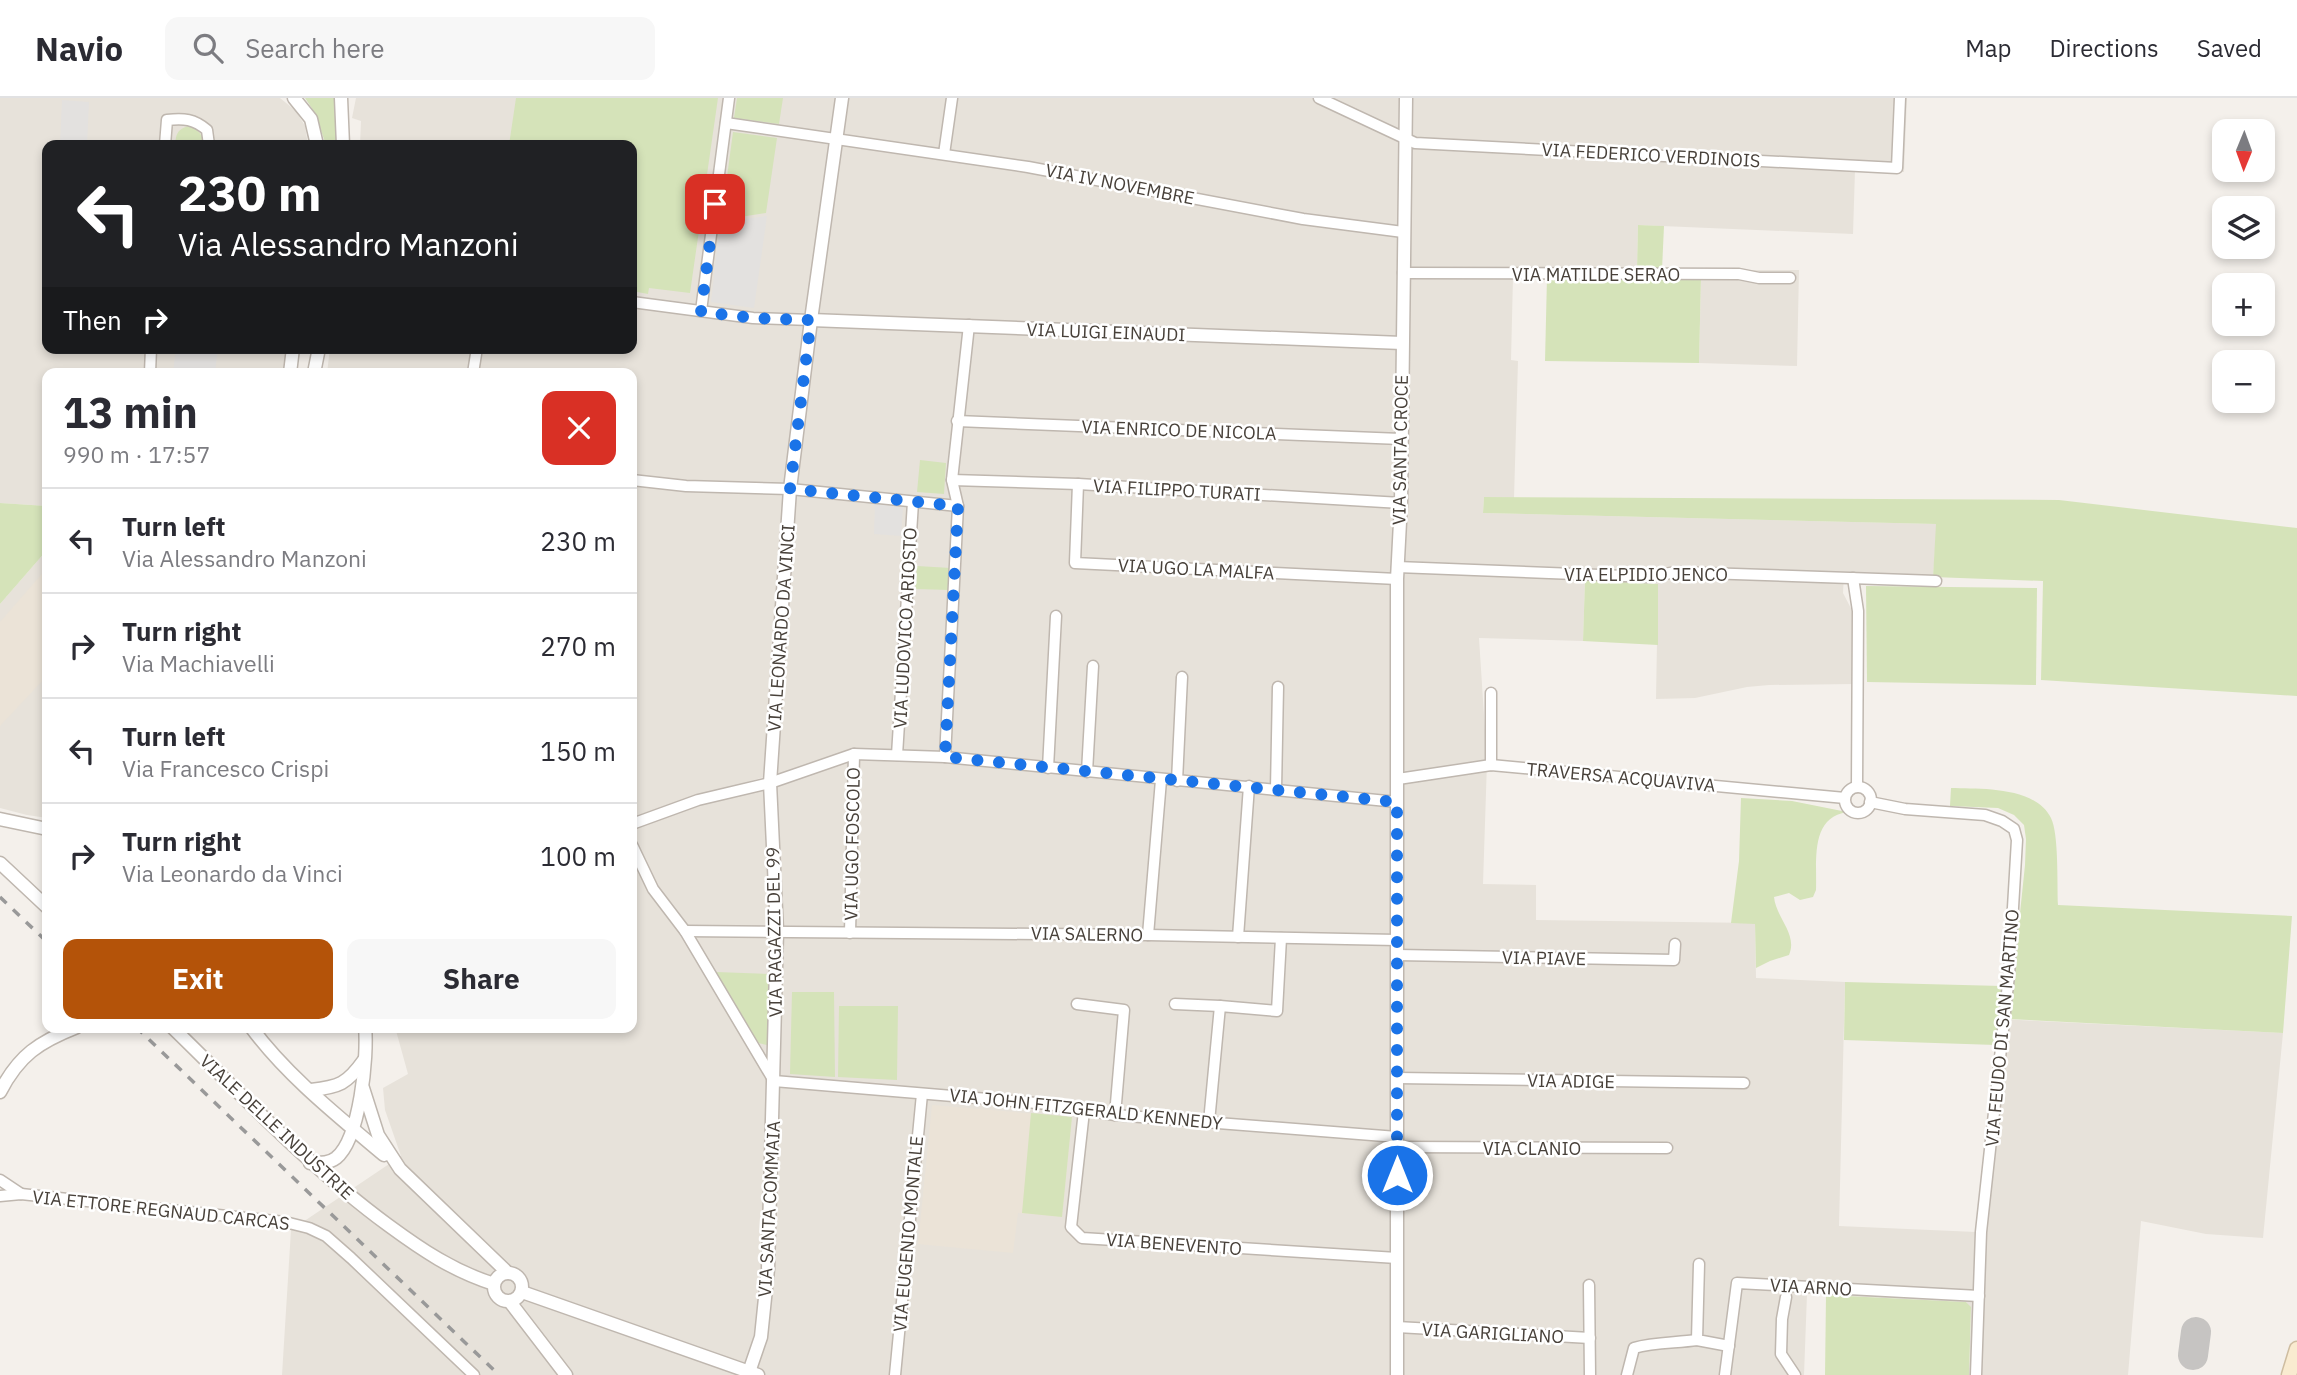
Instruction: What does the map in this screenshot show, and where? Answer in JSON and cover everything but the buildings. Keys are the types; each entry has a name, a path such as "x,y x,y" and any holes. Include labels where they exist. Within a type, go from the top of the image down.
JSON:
{"main road":[{"path":"2289,1375 2297,1349"}],"street":[{"path":"293,98 311,119 316,140"},
{"path":"341,98 343,140"},
{"path":"701,312 729,98"},
{"name":"VIA LEONARDO DA VINCI","path":"770,783 790,489 842,98"},
{"path":"944,154 952,98"},
{"name":"VIA FEDERICO VERDINOIS","path":"1319,98 1415,143 1897,167 1899,98"},
{"name":"VIA SANTA CROCE","path":"1396,1375 1397,573 1401,503 1406,98"},
{"path":"165,140 167,120 183,118 197,122 207,130 208,140"},
{"name":"VIA IV NOVEMBRE","path":"726,123 1028,167 1303,219 1404,232"},
{"name":"VIA MATILDE SERAO","path":"1403,274 1725,274 1790,278"},
{"path":"637,303 753,318 811,320"},
{"name":"VIA LUIGI EINAUDI","path":"811,320 1402,343"},
{"path":"945,757 958,506 952,480 969,325"},
{"name":"VIA ENRICO DE NICOLA","path":"957,421 1401,439"},
{"name":"VIA FILIPPO TURATI","path":"952,480 1078,484 1401,503"},
{"path":"637,481 686,486 790,489 958,506"},
{"name":"VIA UGO LA MALFA","path":"1078,484 1074,563 1397,573"},
{"name":"VIA LUDOVICO ARIOSTO","path":"897,755 912,502"},
{"name":"VIA ELPIDIO JENCO","path":"1397,573 1650,577 1675,572 1936,581"},
{"path":"1853,578 1858,611 1857,788"},
{"path":"1048,768 1056,616"},
{"path":"1087,772 1093,666"},
{"path":"1177,781 1182,677"},
{"path":"1276,789 1278,687"},
{"path":"1492,693 1492,765"},
{"path":"637,822 698,800 770,783 854,754 945,757 1397,802"},
{"name":"VIA UGO FOSCOLO","path":"850,933 854,754"},
{"name":"TRAVERSA ACQUAVIVA","path":"1398,779 1492,765 1845,798"},
{"path":"1148,935 1161,780"},
{"name":"VIA RAGAZZI DEL 99","path":"770,783 777,932 774,1082"},
{"path":"1238,937 1249,786"},
{"path":"1857,788 1867,792 1870,802 1867,809 1856,813 1849,809 1845,798 1848,792 1857,788"},
{"name":"VIA FEUDO DI SAN MARTINO","path":"1870,802 1905,809 1985,815 2014,829 2017,840 2009,975 1981,1232 1976,1375"},
{"path":"0,819 42,828"},
{"path":"637,855 653,889 685,931 774,1082"},
{"path":"0,863 42,902"},
{"name":"VIA SALERNO","path":"685,931 1397,940"},
{"path":"1175,1004 1277,1010 1281,938"},
{"name":"VIA PIAVE","path":"1397,955 1674,960 1675,944"},
{"path":"1077,1004 1124,1010 1115,1115"},
{"path":"1209,1122 1220,1006"},
{"path":"0,1092 12,1071 29,1051 65,1033"},
{"name":"VIALE DELLE INDUSTRIE","path":"178,1033 310,1163 362,1206 432,1258 495,1284"},
{"path":"255,1033 264,1045 311,1090 400,1169 508,1273 520,1279 522,1292 510,1302"},
{"path":"310,1163 322,1163 339,1156 348,1143 363,1088 365,1033"},
{"path":"311,1090 346,1082 364,1060"},
{"name":"VIA ADIGE","path":"1397,1078 1744,1083"},
{"name":"VIA JOHN FITZGERALD KENNEDY","path":"774,1082 1048,1104 1115,1115 1397,1142"},
{"name":"VIA SANTA COMMAIA","path":"754,1374 768,1269 774,1082"},
{"path":"363,1088 378,1135 400,1169"},
{"name":"VIA EUGENIO MONTALE","path":"895,1375 922,1094"},
{"name":"VIA BENEVENTO","path":"1084,1111 1071,1227 1082,1238 1397,1258"},
{"name":"VIA CLANIO","path":"1397,1142 1667,1148"},
{"path":"0,1180 21,1194"},
{"name":"VIA ETTORE REGNAUD CARCAS","path":"0,1196 21,1194 309,1227 326,1236 351,1258 474,1375"},
{"path":"1697,1340 1699,1264"},
{"path":"508,1273 500,1276 495,1284 498,1297 510,1302 566,1375"},
{"name":"VIA ARNO","path":"1725,1375 1737,1283 1979,1296"},
{"path":"1590,1284 1590,1375"},
{"path":"522,1292 754,1374"},
{"name":"VIA ARNO","path":"1786,1297 1781,1354 1795,1375"},
{"name":"VIA GARIGLIANO","path":"1397,1327 1590,1338"},
{"path":"1627,1375 1634,1348 1648,1344 1697,1340 1729,1346"}],"shaded area":[{"path":"0,98 280,98 296,111 305,126 307,140 42,140 42,354 286,354 285,368 42,368 42,506 0,503"},
{"path":"356,98 1907,98 1904,172 1855,170 1853,234 1638,225 1637,270 1799,270 1797,366 1699,363 1701,278 1513,277 1511,360 1518,361 1514,498 1484,497 1483,513 1937,524 1933,577 1844,575 1843,593 1856,618 1854,684 1769,685 1695,698 1656,699 1658,584 1585,580 1583,641 1479,638 1487,762 1483,884 1536,885 1536,920 1755,923 1756,978 1845,982 1839,1226 1976,1232 1999,1019 2283,1033 2263,1238 2206,1234 2141,1221 2128,1375 1969,1375 1971,1308 1966,1302 1807,1294 1804,1375 282,1375 291,1230 401,1156 385,1110 383,1088 408,1074 397,1033 637,1033 637,825 770,783 764,777 637,815 637,368 328,368 329,354 637,354 637,140 360,140 361,121 352,118"},
{"path":"62,100 89,102 87,140 60,140"},
{"path":"767,216 754,308 711,302 721,217 736,220"},
{"path":"175,354 217,354 216,368 174,368"},
{"path":"875,504 903,507 901,536 874,534"},
{"path":"42,556 42,817 0,808 0,604"},
{"path":"42,574 42,681 0,726 0,622"},
{"path":"932,1105 1072,1117 1062,1217 1018,1213 1013,1253 918,1244"}],"green space":[{"path":"305,98 339,98 337,140 324,140 315,113"},
{"path":"516,98 718,98 690,293 649,288 648,294 637,292 637,140 510,140"},
{"path":"737,98 783,98 779,124 734,118"},
{"path":"188,126 195,129 202,140 176,140 181,129"},
{"path":"733,132 777,138 766,213 740,217 722,214"},
{"path":"1638,225 1664,226 1662,270 1637,270"},
{"path":"1547,277 1701,277 1699,363 1545,361"},
{"path":"920,460 946,463 944,494 917,492"},
{"path":"1484,497 2059,500 2297,528 2297,696 2041,680 2043,581 1933,577 1936,524 1483,513"},
{"path":"0,503 42,506 42,556 0,604"},
{"path":"917,566 951,568 950,590 915,589"},
{"path":"1585,580 1658,584 1658,645 1583,641"},
{"path":"1866,586 2037,588 2036,685 1867,682"},
{"path":"1951,788 2006,791 2033,800 2043,808 2054,826 2058,905 2292,916 2283,1033 2009,1019 2025,865 2024,825 2014,815 1998,808 1950,806"},
{"path":"1741,798 1792,801 1847,812 1835,816 1821,831 1816,854 1816,890 1813,897 1800,900 1789,893 1774,897 1791,940 1789,955 1756,968 1755,924 1731,923 1739,861"},
{"path":"716,972 770,974 767,1045 758,1043"},
{"path":"1845,982 2002,986 1996,1045 1844,1040"},
{"path":"792,992 834,992 835,1077 790,1074"},
{"path":"839,1006 898,1006 897,1080 838,1077"},
{"path":"1031,1113 1072,1117 1062,1217 1022,1213"},
{"path":"1826,1295 1966,1302 1971,1307 1969,1375 1825,1375"}],"taxiway":[{"path":"2193,1355 2196,1332"}],"railway":[{"path":"0,897 42,937"},
{"path":"142,1033 499,1375"}],"route":[{"path":"715,204 701,312 753,318 811,320 790,489 958,506 945,757 1397,802 1397,1175"}]}
